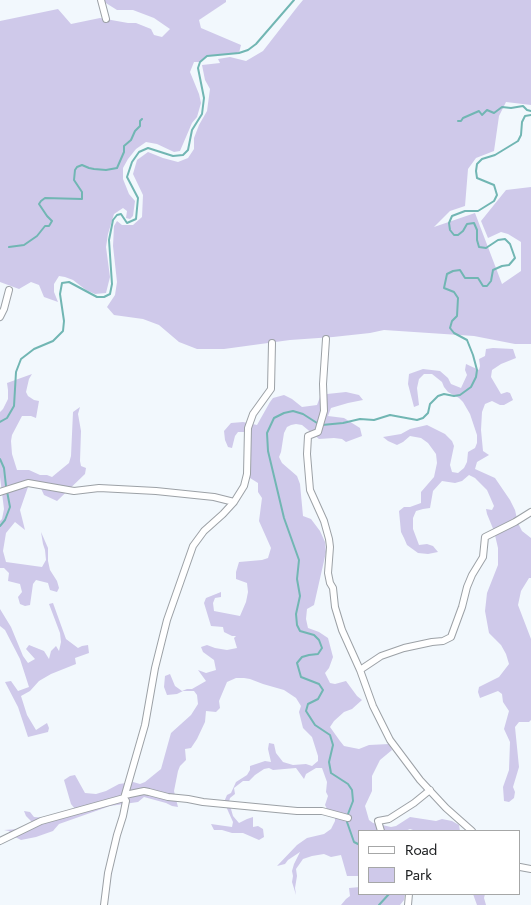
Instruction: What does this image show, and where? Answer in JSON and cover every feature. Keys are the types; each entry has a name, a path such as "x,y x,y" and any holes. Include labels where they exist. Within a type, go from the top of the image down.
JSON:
{"street":[{"path":"101,0 106,19"},
{"path":"0,317 10,290"},
{"path":"326,339 323,384 324,411 318,432 308,436 306,454 310,490 329,539 328,573 342,630 360,670 373,706 390,740 420,780 446,808 471,830"},
{"path":"104,905 108,873 117,835 124,816 125,797 145,725 155,668 167,620 193,546 234,502 244,486 247,474 248,428 253,414 271,389 272,343"},
{"path":"0,492 28,483 74,491 99,488 156,491 214,497 234,502"},
{"path":"360,670 381,656 404,648 443,641 451,637 472,575 483,557 485,537 531,512"},
{"path":"381,830 378,821 386,821 430,790"},
{"path":"0,841 41,821 144,791 203,802 296,811 322,811 348,818"}],"green space":[{"path":"101,0 226,0 226,2 199,20 201,28 241,45 239,53 207,56 200,62 194,62 190,72 201,103 197,117 192,123 180,151 174,152 157,144 146,142 136,149 123,168 123,179 129,194 135,201 133,216 130,219 126,218 127,211 123,208 114,214 106,247 110,277 106,293 95,294 73,280 59,276 54,284 54,292 58,302 44,297 39,285 31,282 19,289 0,282 0,21 58,9 71,24 100,18 136,23 151,29 154,35 162,37 170,29 154,18 133,10 117,10"},
{"path":"303,0 531,0 531,105 506,102 499,116 494,151 476,158 468,169 465,206 450,211 434,227 475,213 502,284 521,271 521,242 501,232 488,238 481,221 506,190 531,187 531,344 515,344 474,336 384,330 224,349 197,349 179,342 159,325 143,319 114,315 107,307 115,295 117,282 113,246 114,226 117,221 122,225 133,225 142,217 143,195 133,174 137,160 148,152 178,162 188,158 194,149 194,138 207,111 210,89 205,80 202,65 220,63 218,59 230,57 246,61 263,51"},
{"path":"486,349 513,349 516,358 492,370 491,377 501,394 510,393 513,400 504,405 492,401 485,404 482,412 481,430 483,451 489,455 477,462 475,469 495,478 510,500 522,531 531,538 531,578 529,578 521,591 518,605 531,639 531,720 529,722 519,722 515,727 519,767 513,787 515,792 514,798 509,802 504,801 503,787 509,770 510,742 504,729 509,711 503,702 502,694 498,691 480,698 478,692 479,687 499,677 509,664 501,645 489,633 485,611 487,593 498,565 498,548 486,509 492,510 494,506 487,490 475,478 469,475 462,481 455,483 442,481 433,491 430,508 416,511 413,518 413,529 419,545 427,544 433,546 438,552 418,553 407,545 401,532 399,511 404,507 421,503 421,492 434,477 437,463 436,454 428,443 421,438 410,436 397,445 383,437 401,434 410,429 427,425 445,434 452,441 454,446 450,465 452,472 458,473 467,462 468,452 475,448 477,443 477,435 470,414 463,402 448,392 442,382 432,374 424,374 419,379 417,388 419,405 414,407 408,384 409,374 423,369 440,371 448,378 451,384 461,388 467,375 465,370 466,364 479,370 479,359 485,356"},
{"path":"32,374 26,392 28,396 39,401 36,418 22,416 12,435 12,454 17,470 29,470 40,475 52,477 69,463 73,412 80,407 78,414 81,431 80,461 81,466 86,468 85,474 57,501 44,495 39,484 28,487 20,510 25,530 15,522 6,533 3,551 6,562 42,567 46,560 41,532 48,548 50,570 59,588 57,592 50,590 48,583 36,580 33,584 30,605 25,606 20,604 18,597 22,592 20,584 8,581 9,573 4,568 0,568 0,521 4,509 0,477 0,412 8,399 7,383"},
{"path":"346,392 359,395 363,400 331,408 328,416 344,418 360,428 362,436 346,442 342,439 334,438 319,439 302,425 291,425 287,427 284,433 279,457 282,463 297,476 300,484 303,516 311,519 325,542 326,552 314,605 307,609 306,619 308,628 328,638 333,657 325,673 330,683 335,684 346,681 362,700 352,709 344,712 330,727 344,746 359,749 369,745 389,744 392,750 380,760 372,776 372,791 365,806 369,820 373,823 391,827 410,817 436,821 442,819 459,825 460,830 358,830 358,876 347,876 341,855 331,857 324,854 312,856 303,859 296,869 296,895 292,882 292,871 300,852 285,864 277,866 297,845 307,838 324,834 331,829 335,821 335,816 325,805 328,796 326,792 327,782 322,768 316,768 306,774 304,779 296,768 264,769 249,781 243,781 234,788 235,794 230,798 229,802 233,816 239,823 253,817 253,827 258,826 263,829 264,837 259,840 243,833 214,830 211,824 232,827 233,822 224,802 227,795 231,793 236,782 247,775 250,766 265,761 271,762 268,749 269,743 274,744 276,753 283,762 293,765 306,764 312,766 318,761 312,737 303,728 299,712 301,706 296,698 284,690 250,679 236,678 227,682 219,701 220,708 216,712 206,711 205,722 197,739 191,748 185,749 186,760 178,771 174,791 178,807 144,797 138,802 110,806 59,824 53,831 36,837 21,840 9,831 4,830 20,829 32,822 24,811 30,812 34,817 46,818 75,809 71,804 64,780 70,776 75,775 85,793 96,794 119,784 133,782 140,784 161,769 171,733 191,715 198,704 197,695 194,691 183,691 167,695 164,687 165,676 170,674 175,686 182,691 192,689 206,681 198,670 206,673 216,670 214,660 203,652 201,647 207,645 227,650 237,648 234,638 236,636 224,632 223,627 211,626 204,603 206,598 221,592 221,597 215,598 213,603 214,611 240,616 248,592 247,583 236,579 239,562 268,558 271,548 259,521 262,498 258,492 258,483 250,478 249,432 238,432 232,448 228,447 224,431 231,423 243,422 257,425 273,398 284,395 302,407 317,405 320,397 327,394"},
{"path":"53,603 66,639 78,648 88,645 89,653 75,658 76,664 51,674 21,696 27,715 36,730 47,723 49,728 48,732 28,737 18,707 5,682 11,681 18,691 29,687 20,659 5,630 0,626 0,609 28,663 35,659 26,649 29,645 44,651 49,659 51,651 56,646 59,651 60,633 49,604"},
{"path":"358,887 358,895 405,895 404,900 400,905 341,905 350,896 349,888"},
{"path":"473,895 485,895 486,905 477,905"}],"waterway":[{"path":"0,422 7,418 14,406 16,372 21,359 34,349 53,341 63,331 64,321 60,294 62,283 69,282 97,297 104,297 110,294 112,284 109,240 113,220 117,215 121,214 127,223 136,219 138,198 127,177 132,162 139,152 148,148 173,156 183,155 188,150 192,130 202,114 204,98 198,68 200,62 207,56 239,53 248,50 256,44 294,0"},
{"path":"458,121 479,111 482,115 487,110 494,113 502,107 523,106 531,111"},
{"path":"322,425 360,419 374,420 390,415 417,420 423,418 428,413 430,404 438,396 444,394 460,395 471,387 477,370 467,340 454,333 450,328 452,321 457,316 458,298 454,292 444,288 447,274 460,270 465,278 478,278 483,286 487,286 491,281 493,270 509,265 515,258 510,244 505,239 498,240 486,248 479,247 477,230 474,223 467,224 458,235 454,235 450,230 449,223 452,216 465,211 478,211 494,201 497,195 494,185 477,178 477,164 482,159 495,155 518,141 521,135 522,122 525,116 531,115"},
{"path":"9,247 24,245 37,236 45,226 49,226 52,221 39,204 45,198 82,199 82,192 74,180 77,167 82,165 89,168 106,170 117,168 124,152 124,146 131,140 142,119"},
{"path":"317,423 303,414 293,411 274,418 267,433 268,451 284,518 299,560 297,579 300,596 296,614 297,625 300,631 314,635 319,640 322,648 318,654 302,657 297,663 301,677 319,684 323,690 318,699 308,704 306,711 315,725 330,735 333,745 329,762 331,773 348,784 352,790 353,801 347,822 354,842 358,844"},
{"path":"0,459 4,468 10,507 5,520 0,526"},
{"path":"379,905 388,895"}]}
